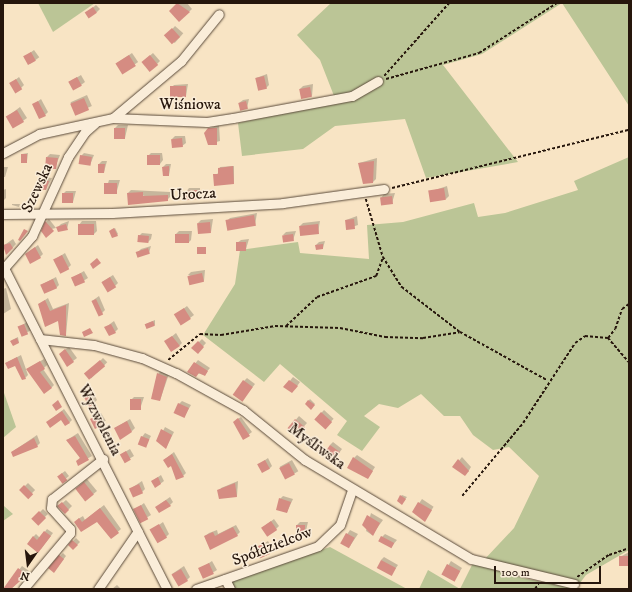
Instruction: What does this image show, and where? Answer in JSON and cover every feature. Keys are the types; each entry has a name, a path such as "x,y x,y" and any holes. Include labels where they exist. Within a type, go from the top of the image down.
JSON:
{"street":[{"path":"113,118 181,61 219,14"},
{"name":"Wiśniowa","path":"3,153 39,134 97,121 113,118 206,122 352,96 378,82"},
{"name":"Szewska","path":"3,267 14,253 26,245 68,157 84,132 97,121"},
{"name":"Urocza","path":"3,214 283,203 384,189"},
{"name":"Wyzwolenia","path":"3,267 6,280 40,339 103,459 167,589"},
{"name":"Myśliwska","path":"40,339 94,345 158,365 243,410 305,460 352,490 470,559 574,584"},
{"path":"23,589 70,533 70,529 51,508 52,499 103,459"},
{"name":"Spółdzielców","path":"196,589 328,540 340,525 352,490"},
{"path":"98,589 138,531"},
{"path":"225,579 230,589"}],"path":[{"path":"378,82 433,25 449,3"},
{"path":"378,82 479,53 557,3"},
{"path":"384,189 629,130"},
{"path":"364,192 383,257 402,287 460,332 547,380"},
{"path":"286,326 317,297 376,276 383,257"},
{"path":"608,338 615,329 622,309 629,304"},
{"path":"158,365 180,353 200,334 221,335 286,326 340,328 400,337 460,332"},
{"path":"462,496 523,423 547,380 575,343 585,336 608,338 629,362"},
{"path":"574,584 578,575 590,567 629,548"}],"green space":[{"path":"38,3 95,3 53,32"},
{"path":"331,3 562,3 482,54 443,65 518,162 426,178 405,119 335,126 303,149 242,156 238,123 336,101 320,60 297,35"},
{"path":"562,3 629,3 629,106"},
{"path":"629,157 629,550 586,575 580,583 483,561 514,528 539,476 509,447 493,450 473,435 460,416 444,416 421,394 398,408 379,404 364,416 380,427 362,451 337,435 347,421 280,364 264,382 203,335 235,284 240,250 298,242 300,253 369,259 367,225 403,222 474,203 478,217 505,213 578,190 574,181"},
{"path":"3,390 16,427 3,438"},
{"path":"3,483 4,506 13,514 3,521"},
{"path":"330,547 407,589 234,589 230,580"},
{"path":"473,563 523,578 577,589 460,589"},
{"path":"428,570 460,589 419,589"}],"building":[{"path":"177,3 190,12 179,22 169,11"},
{"path":"93,7 97,13 89,18 85,13"},
{"path":"172,28 180,37 172,44 164,35"},
{"path":"31,52 36,61 28,65 23,56"},
{"path":"129,55 136,66 122,75 115,63"},
{"path":"150,55 158,65 150,72 141,62"},
{"path":"264,76 267,89 258,91 255,78"},
{"path":"77,77 82,86 73,91 68,82"},
{"path":"16,79 22,89 15,93 9,83"},
{"path":"170,86 186,86 186,97 170,97"},
{"path":"310,87 312,97 301,99 299,89"},
{"path":"84,98 89,110 75,116 70,104"},
{"path":"38,101 46,116 39,119 32,104"},
{"path":"246,101 248,109 240,111 238,103"},
{"path":"17,110 24,122 13,129 6,116"},
{"path":"114,128 125,128 125,139 114,139"},
{"path":"208,128 217,128 217,145 208,145 204,133"},
{"path":"182,138 183,147 172,148 171,139"},
{"path":"21,154 27,154 27,163 21,163"},
{"path":"80,155 92,157 90,166 79,164"},
{"path":"147,155 160,155 160,165 147,165"},
{"path":"46,157 58,158 56,169 45,169"},
{"path":"374,161 373,183 363,184 358,163"},
{"path":"98,164 105,164 104,173 98,173"},
{"path":"169,166 169,176 163,176 162,167"},
{"path":"233,166 234,184 214,186 213,174 218,174 218,168"},
{"path":"38,180 49,181 46,190 37,189"},
{"path":"104,183 117,183 117,194 104,194"},
{"path":"444,188 446,200 430,202 428,191"},
{"path":"197,190 198,199 186,200 185,191"},
{"path":"143,192 143,196 168,195 168,201 128,205 127,193"},
{"path":"62,193 73,193 73,203 62,203"},
{"path":"392,196 393,204 381,205 380,197"},
{"path":"254,215 256,226 227,231 225,220"},
{"path":"354,219 355,229 346,230 345,220"},
{"path":"45,221 54,231 46,238 41,231"},
{"path":"210,222 211,233 198,234 197,223"},
{"path":"66,224 68,230 58,232 56,227"},
{"path":"78,224 94,224 94,235 78,235"},
{"path":"318,224 319,234 300,236 299,226"},
{"path":"114,228 118,236 112,238 109,231"},
{"path":"24,229 28,231 20,241 18,240"},
{"path":"175,234 189,234 189,243 175,243"},
{"path":"293,234 294,241 283,242 282,236"},
{"path":"138,235 149,236 148,243 137,242"},
{"path":"236,242 246,242 246,251 236,251"},
{"path":"10,243 13,248 6,255 3,245"},
{"path":"323,244 323,249 316,250 315,245"},
{"path":"35,247 41,258 30,264 25,254"},
{"path":"197,247 206,247 206,254 197,254"},
{"path":"148,248 150,254 137,258 136,252"},
{"path":"62,255 69,269 60,274 53,260"},
{"path":"97,258 101,263 93,269 90,264"},
{"path":"81,273 85,282 75,287 71,277"},
{"path":"202,273 204,282 189,285 187,276"},
{"path":"110,277 116,287 108,292 101,282"},
{"path":"53,279 57,288 44,294 40,285"},
{"path":"96,299 103,314 99,317 91,301"},
{"path":"45,300 50,311 66,305 66,336 60,335 58,321 45,327 38,304"},
{"path":"184,308 191,319 181,325 174,314"},
{"path":"153,321 155,326 147,329 145,324"},
{"path":"24,324 28,334 22,337 18,327"},
{"path":"111,324 116,333 109,336 104,327"},
{"path":"90,328 93,333 84,337 82,332"},
{"path":"172,336 180,346 171,352 164,341"},
{"path":"17,338 19,343 13,346 10,341"},
{"path":"198,341 204,347 198,354 191,348"},
{"path":"65,349 74,362 67,367 59,354"},
{"path":"17,357 26,379 22,380 15,366 8,369 5,363"},
{"path":"100,360 105,366 89,380 84,373"},
{"path":"40,361 45,369 40,372 52,388 44,394 26,369"},
{"path":"194,362 208,371 205,376 199,373 196,377 187,372"},
{"path":"157,373 167,377 160,401 151,399"},
{"path":"243,380 253,387 243,402 233,395"},
{"path":"289,380 298,386 292,393 283,387"},
{"path":"89,394 95,404 89,407 84,397"},
{"path":"130,399 141,399 141,410 130,410"},
{"path":"58,400 62,407 56,411 52,405"},
{"path":"308,400 315,405 311,410 305,404"},
{"path":"178,403 189,408 184,418 174,413"},
{"path":"62,411 70,423 65,426 61,420 50,428 46,422"},
{"path":"321,412 332,422 325,429 314,419"},
{"path":"98,415 103,425 95,429 90,419"},
{"path":"238,418 250,436 243,440 233,422"},
{"path":"295,419 305,427 298,437 287,428"},
{"path":"127,421 132,432 120,440 114,428"},
{"path":"161,429 172,435 166,449 156,441"},
{"path":"75,436 89,460 78,466 76,461 80,458 66,440"},
{"path":"141,436 149,439 146,448 138,444"},
{"path":"34,438 38,447 13,457 11,452"},
{"path":"330,445 340,452 334,461 324,454"},
{"path":"126,451 131,460 125,463 120,454"},
{"path":"172,454 184,477 176,480 171,466 168,468 163,460"},
{"path":"353,457 373,471 368,479 347,468"},
{"path":"458,459 469,471 465,476 452,467"},
{"path":"265,460 270,469 262,473 257,464"},
{"path":"289,463 295,475 285,480 279,468"},
{"path":"62,473 67,480 62,484 57,477"},
{"path":"158,477 161,484 155,488 151,481"},
{"path":"84,482 94,495 85,501 75,489"},
{"path":"235,483 237,497 219,499 217,490"},
{"path":"139,484 143,493 133,498 129,488"},
{"path":"24,485 33,494 28,499 19,490"},
{"path":"400,495 406,499 402,505 397,501"},
{"path":"279,498 291,502 287,513 276,510"},
{"path":"166,500 171,506 159,513 155,507"},
{"path":"62,502 69,510 65,514 57,506"},
{"path":"418,502 432,510 425,522 412,512"},
{"path":"141,505 148,519 140,523 133,509"},
{"path":"100,508 119,533 111,539 97,522 81,532 74,522 79,518 82,522"},
{"path":"39,511 46,518 38,526 31,519"},
{"path":"367,515 380,523 373,536 362,525"},
{"path":"271,521 277,530 267,537 261,528"},
{"path":"159,524 167,538 157,543 149,530"},
{"path":"296,525 305,525 305,536 296,536"},
{"path":"233,527 238,536 210,550 204,536 213,532 215,536"},
{"path":"44,531 51,536 38,553 27,544 33,536 37,540"},
{"path":"346,533 355,538 349,548 340,543"},
{"path":"381,536 394,543 391,548 378,541"},
{"path":"72,540 78,545 73,550 68,545"},
{"path":"265,543 270,554 260,558 255,547"},
{"path":"59,555 64,559 54,573 48,568"},
{"path":"619,556 629,556 629,566 619,566"},
{"path":"381,560 396,568 392,576 377,568"},
{"path":"209,563 214,574 203,579 198,568"},
{"path":"447,564 460,571 455,582 441,575"},
{"path":"18,568 27,575 11,589 3,589"},
{"path":"181,569 188,581 178,587 171,574"}]}
